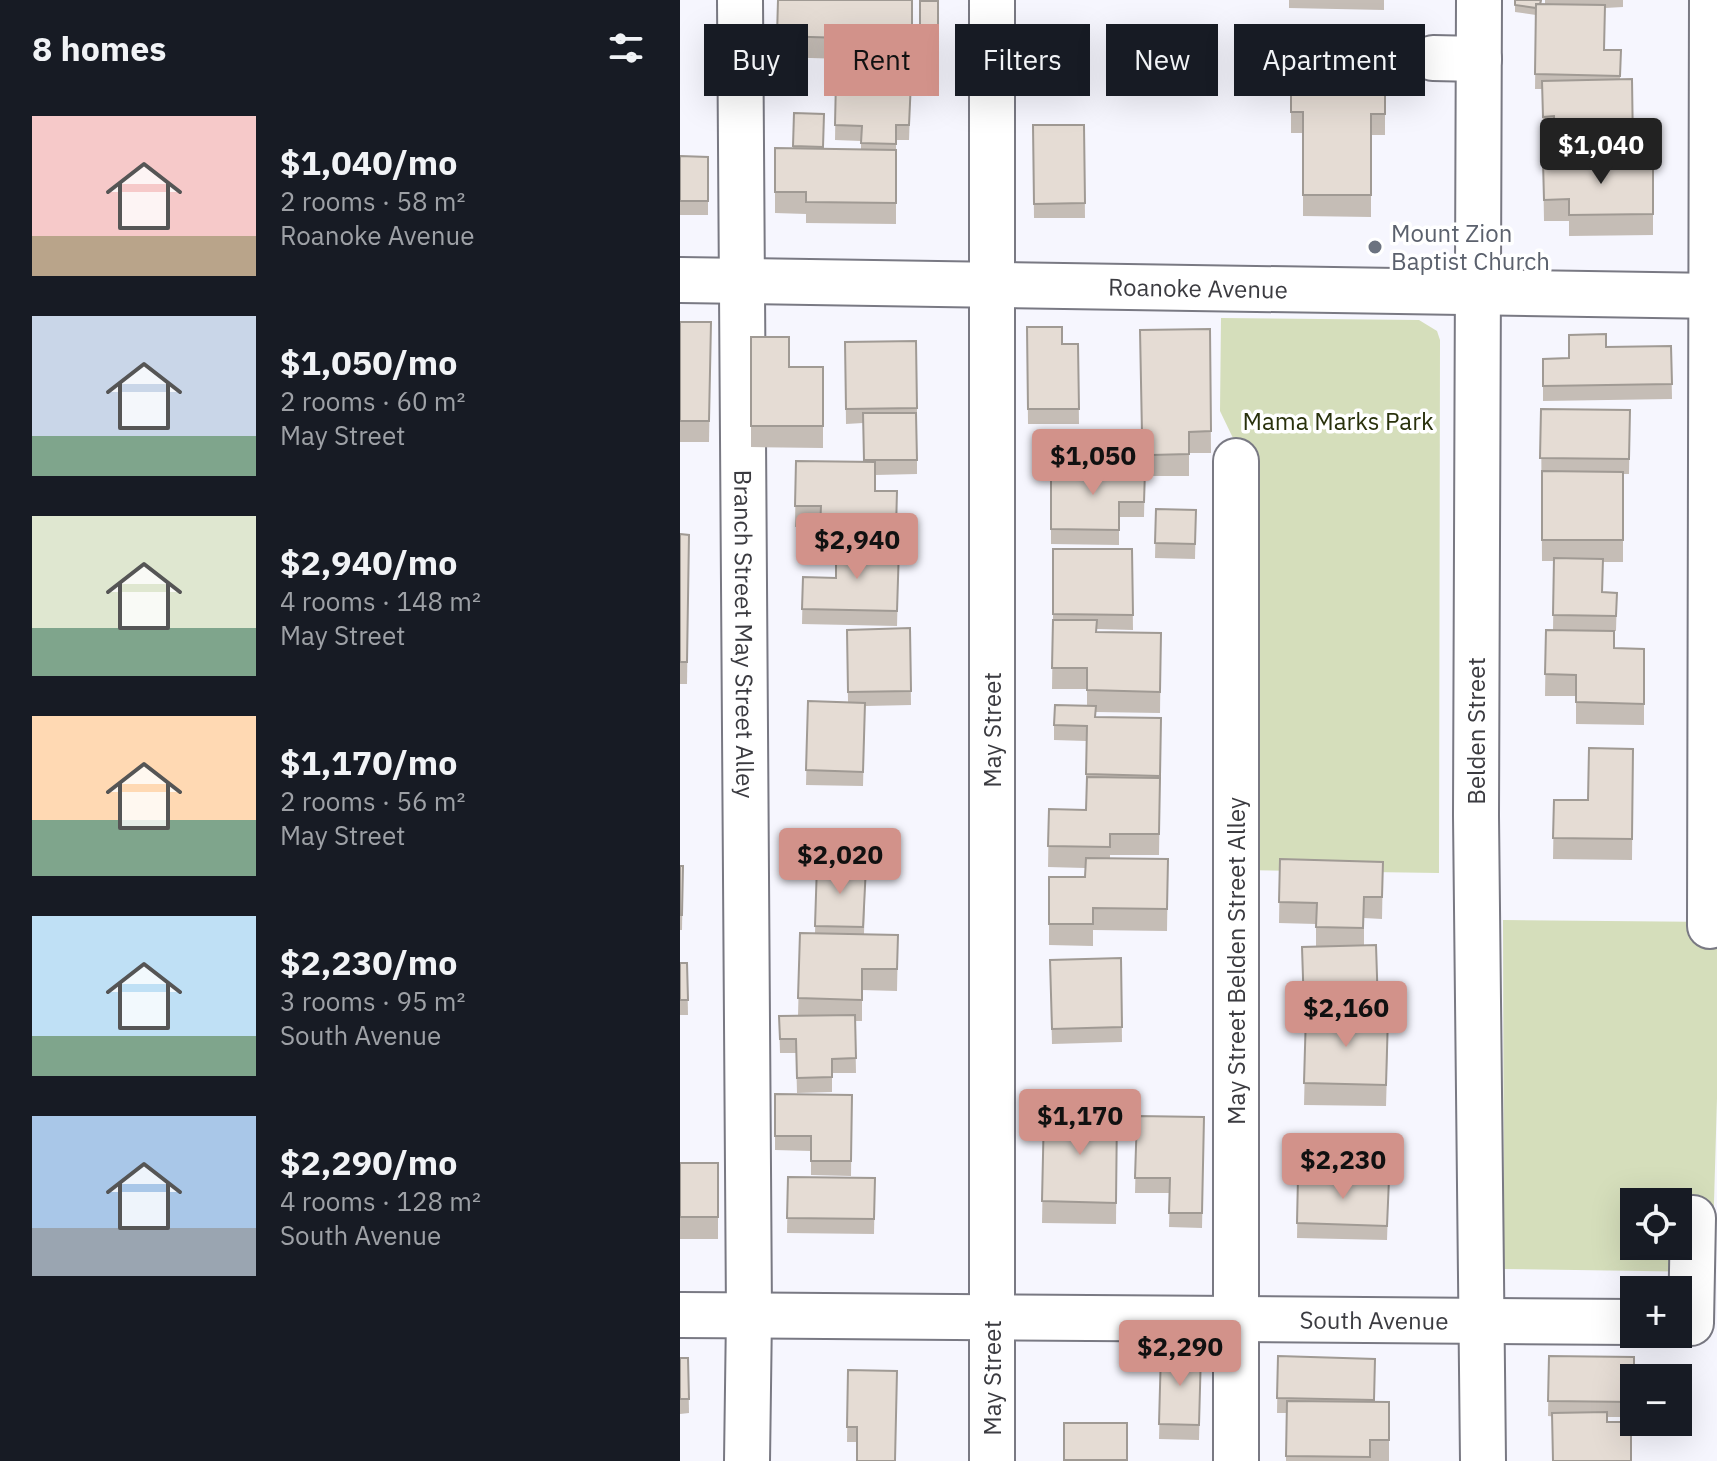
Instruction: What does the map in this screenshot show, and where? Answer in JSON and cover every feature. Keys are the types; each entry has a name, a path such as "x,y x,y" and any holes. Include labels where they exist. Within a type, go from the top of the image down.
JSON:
{"street":[{"name":"Branch Street May Street Alley","path":"740,0 749,1315 747,1461"},
{"name":"May Street","path":"992,0 992,1461"},
{"name":"Belden Street","path":"1479,0 1476,816 1495,1218 1482,1321 1483,1461"},
{"path":"1710,926 1714,296 1712,0"},
{"path":"1433,58 1479,59"},
{"name":"Roanoke Avenue","path":"680,280 992,286 1271,273 1478,292 1714,296"},
{"name":"May Street Belden Street Alley","path":"1236,461 1236,1461"},
{"path":"1693,1218 1695,1323"},
{"name":"South Avenue","path":"680,1315 1620,1322"}],"green space":[{"name":"Mama Marks Park","path":"1221,318 1419,320 1437,331 1440,340 1439,873 1240,870 1244,461 1220,411"},
{"path":"1503,920 1717,922 1717,1098 1712,1272 1504,1269"}],"building":[{"path":"778,0 912,0 912,24 824,24 824,37 808,37 808,24 777,24"},
{"path":"1515,0 1541,0 1536,8 1515,5"},
{"path":"920,1 938,1 938,24 920,24"},
{"path":"1536,4 1605,5 1604,50 1621,50 1620,76 1535,74"},
{"path":"1632,79 1633,148 1555,150 1554,116 1543,117 1542,81"},
{"path":"836,96 910,96 909,125 896,125 896,144 861,143 862,126 835,125"},
{"path":"1291,96 1385,96 1385,114 1371,114 1371,195 1303,195 1303,112 1291,112"},
{"path":"794,113 824,114 823,147 793,146"},
{"path":"1033,125 1084,125 1085,203 1034,204"},
{"path":"775,148 896,150 896,203 806,202 806,192 775,192"},
{"path":"680,156 708,157 708,201 680,201"},
{"path":"1653,160 1653,214 1569,215 1569,199 1544,200 1543,161"},
{"path":"680,322 711,322 709,421 680,421"},
{"path":"1027,327 1062,327 1062,344 1078,344 1079,409 1028,409"},
{"path":"1210,329 1211,431 1189,432 1189,454 1151,455 1151,434 1142,434 1140,330"},
{"path":"1606,334 1606,347 1671,346 1672,384 1543,386 1543,359 1569,358 1569,335"},
{"path":"751,337 789,337 789,367 823,367 823,426 751,426"},
{"path":"916,341 917,408 846,409 845,342"},
{"path":"1541,409 1630,410 1629,459 1540,458"},
{"path":"863,413 916,413 917,460 864,460"},
{"path":"796,461 875,462 875,491 897,491 896,530 820,528 821,506 795,506"},
{"path":"1051,470 1145,470 1144,502 1119,502 1119,530 1051,529"},
{"path":"1542,471 1623,472 1623,540 1542,540"},
{"path":"1156,509 1196,510 1195,544 1155,543"},
{"path":"680,534 689,535 687,662 680,662"},
{"path":"836,545 899,547 897,611 802,609 803,577 836,578"},
{"path":"1053,549 1132,549 1133,615 1053,614"},
{"path":"1554,558 1603,559 1602,592 1617,593 1616,616 1553,615"},
{"path":"1053,620 1097,620 1096,632 1161,633 1160,692 1087,690 1087,668 1052,668"},
{"path":"910,628 911,691 848,692 847,630"},
{"path":"1546,630 1614,631 1614,648 1644,649 1644,704 1576,702 1576,675 1545,674"},
{"path":"808,701 865,703 863,772 806,770"},
{"path":"1055,705 1096,706 1095,717 1161,718 1160,776 1086,774 1087,726 1054,725"},
{"path":"1589,748 1633,749 1632,839 1553,838 1554,800 1588,800"},
{"path":"1087,777 1160,778 1159,834 1110,834 1110,847 1048,846 1049,809 1086,810"},
{"path":"1086,858 1168,859 1167,909 1093,908 1093,924 1049,924 1049,877 1085,877"},
{"path":"1280,859 1383,862 1382,897 1364,897 1363,928 1316,927 1317,903 1279,902"},
{"path":"817,864 866,866 863,927 815,926"},
{"path":"680,866 683,866 682,915 680,915"},
{"path":"800,933 898,935 897,969 862,969 862,1000 798,998"},
{"path":"1376,945 1378,1007 1304,1009 1302,947"},
{"path":"1121,958 1122,1027 1052,1029 1050,960"},
{"path":"680,963 687,963 688,1000 680,1000"},
{"path":"1306,1013 1388,1016 1386,1085 1304,1083"},
{"path":"855,1015 856,1058 832,1059 832,1077 797,1078 796,1039 780,1039 779,1016"},
{"path":"775,1094 852,1095 851,1161 811,1161 811,1136 775,1136"},
{"path":"1044,1111 1117,1111 1116,1203 1042,1201"},
{"path":"1137,1116 1204,1117 1202,1213 1169,1213 1170,1178 1135,1178"},
{"path":"680,1163 718,1163 718,1217 680,1217"},
{"path":"788,1177 875,1178 874,1219 787,1218"},
{"path":"1298,1177 1389,1179 1387,1226 1297,1223"},
{"path":"1161,1351 1201,1352 1199,1425 1159,1424"},
{"path":"1278,1356 1375,1359 1374,1400 1277,1398"},
{"path":"1549,1356 1634,1357 1634,1364 1620,1364 1620,1402 1548,1401"},
{"path":"680,1358 688,1358 689,1399 680,1399"},
{"path":"848,1370 897,1371 895,1461 857,1461 857,1427 847,1427"},
{"path":"1287,1401 1389,1402 1389,1440 1370,1440 1370,1457 1286,1456"},
{"path":"1607,1412 1607,1422 1620,1422 1620,1436 1631,1436 1631,1461 1553,1461 1552,1413"},
{"path":"1064,1423 1127,1423 1127,1460 1064,1460"}],"place":[{"name":"Mount Zion Baptist Church","path":"1375,247"}]}
